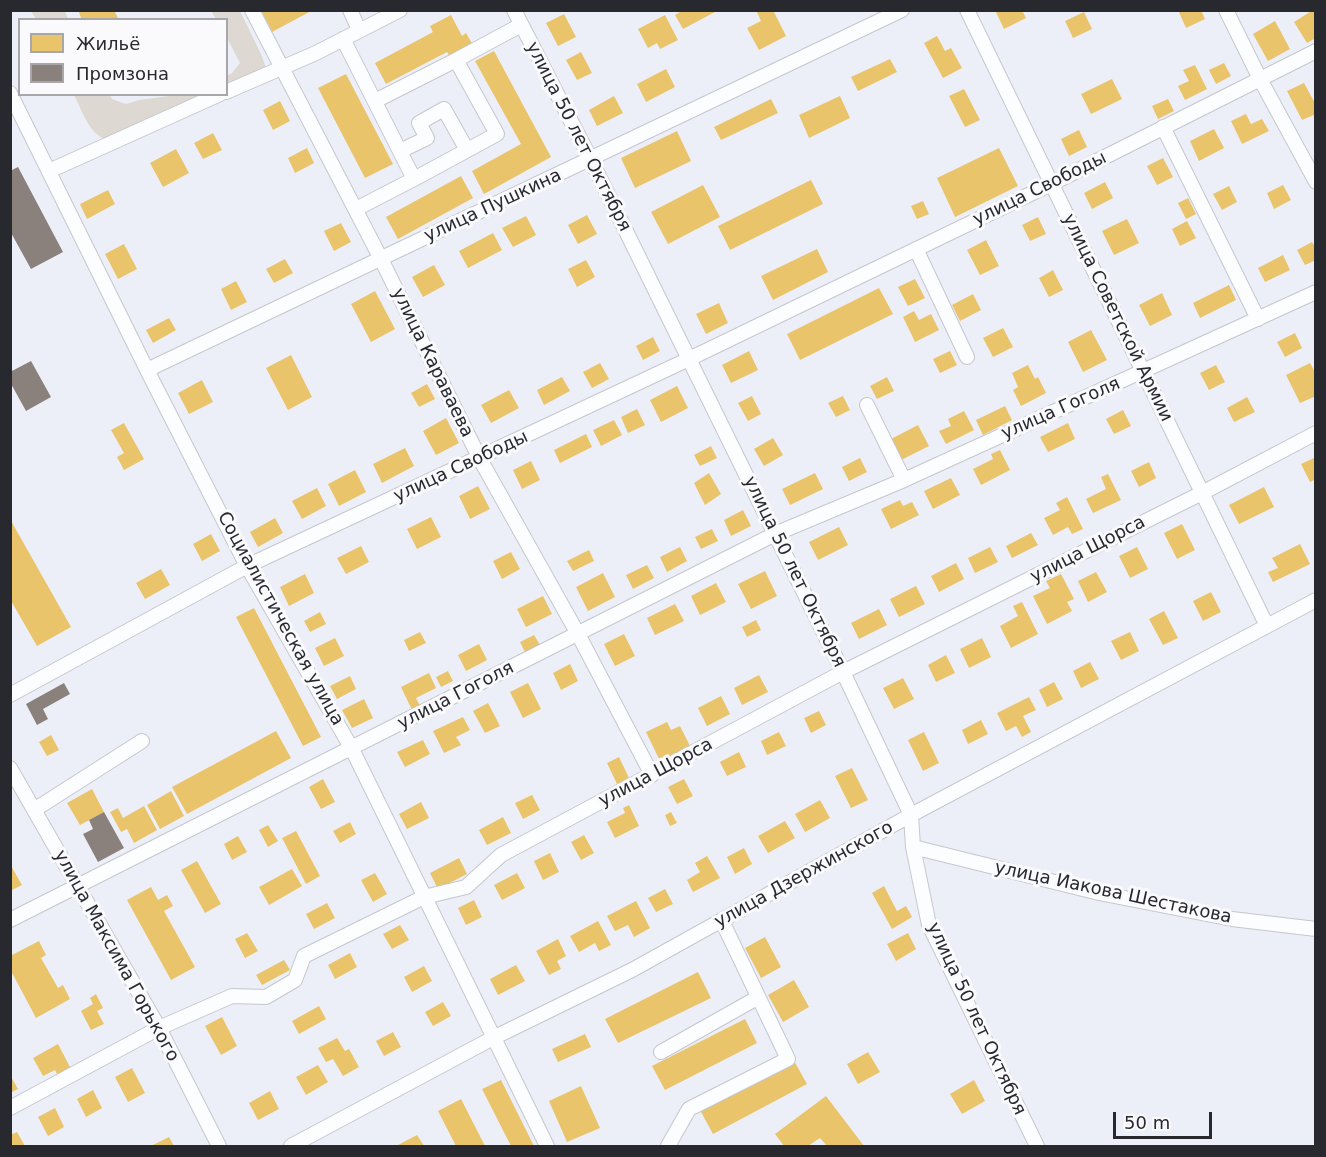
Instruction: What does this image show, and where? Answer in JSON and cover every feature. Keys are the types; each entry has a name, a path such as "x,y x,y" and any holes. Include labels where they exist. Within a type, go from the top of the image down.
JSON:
{"street":[{"name":"улица Караваева","path":"252,10 356,209 480,459 578,633 652,775"},
{"path":"350,10 359,30"},
{"path":"228,91 316,53 400,10"},
{"name":"улица 50 лет Октября","path":"514,10 591,160 911,815 913,847 929,925 1037,1146"},
{"name":"улица Пушкина","path":"147,370 902,10"},
{"name":"улица Советской Армии","path":"967,10 1267,626"},
{"path":"1226,10 1260,79 1316,182"},
{"path":"375,101 521,25"},
{"path":"343,39 414,179"},
{"name":"улица Свободы","path":"10,695 247,566 480,459 689,359 1051,184 1316,51"},
{"path":"356,209 497,134 456,60"},
{"name":"Социалистическая улица","path":"10,93 247,566 352,749 547,1146"},
{"path":"49,171 216,96"},
{"path":"400,151 427,138 419,123 444,109 467,150"},
{"path":"1163,128 1258,319"},
{"path":"916,249 967,357"},
{"name":"улица Гоголя","path":"10,920 775,534 904,480 1316,292"},
{"path":"867,405 904,480"},
{"name":"улица Щорса","path":"10,1108 159,1028 232,996 267,997 295,980 304,956 424,897 466,887 501,855 843,672 1202,493 1316,433"},
{"name":"улица Дзержинского","path":"291,1146 493,1038 632,970 911,815 1316,600"},
{"path":"34,810 142,741"},
{"name":"улица Максима Горького","path":"10,768 159,1028 219,1146"},
{"name":"улица Иакова Шестакова","path":"913,847 1121,897 1232,919 1316,928"},
{"path":"668,1146 689,1109 788,1059 722,921"},
{"path":"661,1053 758,998"}],"shaded area":[{"path":"31,11 65,11 68,18 35,18"},
{"path":"211,11 240,11 267,71 228,89 228,75 240,63 228,40 228,18 215,18"},
{"path":"74,96 110,96 112,99 126,104 169,96 212,96 112,141 98,135 84,117"}],"building: Жильё":[{"path":"78,10 114,10 118,18 81,18"},
{"path":"261,10 313,10 272,32"},
{"path":"683,10 715,10 715,12 683,29 675,15"},
{"path":"773,10 786,36 759,50 747,28 761,21 757,12"},
{"path":"995,10 1022,10 1026,18 1004,29"},
{"path":"1178,10 1201,10 1205,19 1186,28"},
{"path":"1316,10 1316,38 1307,43 1294,22"},
{"path":"1084,12 1092,29 1073,38 1065,21"},
{"path":"564,14 576,37 558,46 546,23"},
{"path":"451,15 462,36 466,33 473,45 450,57 447,52 386,84 375,63 433,32 430,26"},
{"path":"665,15 678,40 660,49 657,43 648,48 638,29"},
{"path":"1275,21 1290,49 1268,61 1253,34"},
{"path":"937,36 945,51 951,48 962,68 943,78 924,43"},
{"path":"494,51 551,157 484,194 472,171 521,144 475,61"},
{"path":"581,52 592,73 577,80 566,60"},
{"path":"890,59 897,72 858,91 851,77"},
{"path":"1224,63 1231,76 1216,84 1209,70"},
{"path":"1195,65 1207,89 1185,100 1178,86 1189,81 1183,70"},
{"path":"666,69 675,87 646,102 637,84"},
{"path":"346,74 393,164 365,178 318,88"},
{"path":"1112,79 1122,99 1091,114 1081,94"},
{"path":"1304,83 1316,105 1316,114 1302,120 1287,91"},
{"path":"964,89 980,120 965,127 949,96"},
{"path":"614,96 623,113 597,126 589,110"},
{"path":"840,96 850,118 809,138 799,115"},
{"path":"771,99 778,113 721,140 714,127"},
{"path":"1168,99 1174,111 1158,119 1152,106"},
{"path":"280,101 290,121 273,130 263,110"},
{"path":"1246,114 1251,124 1262,119 1269,131 1242,144 1231,121"},
{"path":"1214,129 1224,148 1199,161 1190,141"},
{"path":"1079,130 1087,147 1069,156 1061,139"},
{"path":"677,131 691,161 635,188 621,158"},
{"path":"213,133 222,150 203,159 194,143"},
{"path":"307,148 314,163 295,173 288,158"},
{"path":"999,148 1018,186 955,217 937,178"},
{"path":"176,149 189,173 163,187 150,163"},
{"path":"1163,158 1173,177 1157,185 1147,166"},
{"path":"461,176 473,198 398,239 386,217"},
{"path":"811,180 823,204 730,250 718,226"},
{"path":"1105,182 1113,198 1092,209 1084,193"},
{"path":"703,185 720,217 668,244 651,212"},
{"path":"1283,185 1291,200 1274,209 1267,193"},
{"path":"1229,186 1237,202 1222,210 1213,194"},
{"path":"108,190 115,204 87,219 80,204"},
{"path":"1188,198 1196,214 1186,219 1178,203"},
{"path":"923,201 929,214 917,219 911,206"},
{"path":"587,215 597,234 578,244 568,225"},
{"path":"526,216 536,235 513,247 502,228"},
{"path":"1038,217 1046,234 1030,241 1022,225"},
{"path":"1127,219 1139,243 1114,255 1102,231"},
{"path":"1187,221 1196,238 1180,246 1172,229"},
{"path":"341,223 351,242 334,251 324,231"},
{"path":"493,233 502,250 468,268 459,251"},
{"path":"986,240 999,266 980,275 967,250"},
{"path":"1312,242 1316,248 1316,260 1305,265 1297,250"},
{"path":"124,244 137,269 118,279 105,254"},
{"path":"817,249 828,272 773,300 761,276"},
{"path":"1283,255 1290,270 1265,282 1258,268"},
{"path":"285,259 293,273 274,283 266,269"},
{"path":"586,260 595,277 577,287 568,269"},
{"path":"434,265 445,285 423,297 412,277"},
{"path":"1053,270 1063,290 1049,297 1039,278"},
{"path":"915,279 925,298 908,306 898,287"},
{"path":"236,281 247,302 231,310 221,289"},
{"path":"1229,285 1236,300 1200,318 1193,303"},
{"path":"879,288 893,314 800,360 787,334"},
{"path":"375,291 395,329 371,342 351,304"},
{"path":"1162,293 1172,315 1150,326 1139,305"},
{"path":"973,294 981,310 960,321 952,305"},
{"path":"719,303 728,323 706,334 696,314"},
{"path":"914,311 919,320 931,314 939,330 915,342 903,317"},
{"path":"169,318 176,330 153,343 146,330"},
{"path":"1003,328 1013,347 993,357 983,338"},
{"path":"1091,330 1107,360 1083,372 1068,342"},
{"path":"1295,333 1302,348 1285,357 1277,342"},
{"path":"653,337 660,351 643,360 636,346"},
{"path":"749,351 758,370 731,383 722,365"},
{"path":"950,351 957,365 940,373 933,359"},
{"path":"291,355 312,397 288,410 266,368"},
{"path":"600,363 609,379 592,388 583,372"},
{"path":"1310,363 1316,374 1316,396 1300,403 1286,375"},
{"path":"1028,365 1035,379 1038,377 1046,393 1021,406 1013,390 1018,387 1012,373"},
{"path":"1216,365 1225,382 1209,390 1200,373"},
{"path":"562,377 570,391 544,405 537,390"},
{"path":"887,377 894,391 877,399 870,386"},
{"path":"202,380 213,402 189,414 178,393"},
{"path":"427,384 435,399 419,407 411,393"},
{"path":"677,386 688,408 661,422 650,400"},
{"path":"509,390 519,408 491,423 481,405"},
{"path":"752,396 761,414 748,421 738,403"},
{"path":"843,396 850,410 836,417 828,403"},
{"path":"1247,397 1255,412 1234,422 1227,408"},
{"path":"1005,406 1012,420 983,435 976,420"},
{"path":"637,409 645,425 628,433 621,417"},
{"path":"1123,410 1131,426 1114,434 1106,419"},
{"path":"964,411 974,430 946,444 939,431 951,426 948,419"},
{"path":"446,418 459,443 436,455 423,431"},
{"path":"614,420 622,435 601,446 593,430"},
{"path":"124,423 144,459 124,470 117,457 124,453 111,430"},
{"path":"1068,423 1075,439 1048,452 1040,437"},
{"path":"918,425 929,446 901,460 891,439"},
{"path":"586,434 592,447 560,463 554,450"},
{"path":"773,438 783,455 764,466 754,449"},
{"path":"711,446 717,458 700,466 694,455"},
{"path":"405,448 414,466 382,483 373,464"},
{"path":"1000,450 1010,470 981,485 973,469 993,459 991,454"},
{"path":"1316,457 1316,479 1310,482 1301,464"},
{"path":"860,458 867,472 849,481 842,467"},
{"path":"531,461 540,480 522,489 513,470"},
{"path":"1149,462 1156,478 1139,487 1131,471"},
{"path":"355,470 366,492 339,506 328,484"},
{"path":"709,473 721,494 705,505 694,483"},
{"path":"815,473 823,489 790,505 782,489"},
{"path":"1108,474 1121,500 1093,513 1086,499 1106,489 1101,477"},
{"path":"951,478 960,495 933,509 924,491"},
{"path":"478,486 490,509 470,519 459,496"},
{"path":"1264,487 1274,507 1239,524 1229,505"},
{"path":"317,488 326,506 302,519 292,501"},
{"path":"1067,497 1083,529 1072,534 1068,527 1053,535 1044,518 1060,510 1056,503"},
{"path":"900,500 903,506 912,502 919,515 891,529 881,509"},
{"path":"743,510 751,526 731,536 724,520"},
{"path":"431,517 441,537 417,549 407,529"},
{"path":"275,518 283,533 258,547 250,532"},
{"path":"10,519 71,627 37,646 10,599"},
{"path":"1182,524 1195,550 1177,559 1164,533"},
{"path":"839,527 848,545 818,560 809,542"},
{"path":"712,529 718,541 701,549 695,537"},
{"path":"1031,533 1038,545 1012,558 1006,546"},
{"path":"211,534 220,551 202,561 193,544"},
{"path":"1300,544 1310,564 1273,582 1268,572 1278,568 1272,558"},
{"path":"361,546 369,562 346,574 337,558"},
{"path":"680,547 687,561 667,572 660,557"},
{"path":"990,547 998,562 975,573 968,558"},
{"path":"1137,547 1148,569 1130,578 1119,556"},
{"path":"589,550 594,561 573,571 567,561"},
{"path":"511,552 520,569 502,579 493,561"},
{"path":"956,563 964,579 939,592 931,576"},
{"path":"647,565 654,578 633,589 626,575"},
{"path":"161,569 170,585 145,599 136,583"},
{"path":"765,571 777,596 751,609 738,584"},
{"path":"1096,572 1107,592 1088,602 1078,581"},
{"path":"603,573 615,597 588,611 576,587"},
{"path":"305,574 314,593 289,606 280,587"},
{"path":"1061,574 1074,599 1067,602 1072,611 1047,624 1033,596 1050,588 1046,581"},
{"path":"716,583 726,602 700,615 691,596"},
{"path":"916,586 925,604 899,617 890,599"},
{"path":"1211,592 1221,612 1203,621 1193,601"},
{"path":"543,596 552,614 526,627 517,609"},
{"path":"1022,602 1038,634 1011,648 1000,626 1018,616 1013,606"},
{"path":"675,604 684,621 655,635 647,618"},
{"path":"254,608 321,737 303,746 236,617"},
{"path":"879,609 887,625 859,639 851,623"},
{"path":"1164,611 1178,638 1163,645 1149,619"},
{"path":"320,612 326,624 310,632 304,621"},
{"path":"756,620 761,630 747,637 742,627"},
{"path":"420,632 426,643 409,651 404,640"},
{"path":"1130,632 1139,651 1121,660 1111,641"},
{"path":"624,634 635,656 615,666 604,644"},
{"path":"534,635 540,645 525,652 520,642"},
{"path":"335,638 344,656 324,666 315,648"},
{"path":"982,638 991,657 969,668 960,649"},
{"path":"479,644 487,660 466,671 458,655"},
{"path":"946,655 955,673 936,682 928,665"},
{"path":"1090,662 1099,679 1081,688 1073,671"},
{"path":"570,664 578,681 561,690 553,673"},
{"path":"448,671 453,681 441,687 436,677"},
{"path":"429,673 436,688 416,698 420,706 412,710 401,687"},
{"path":"759,675 768,692 742,705 734,688"},
{"path":"350,676 356,689 337,699 330,686"},
{"path":"903,678 914,699 894,709 883,688"},
{"path":"1054,682 1063,699 1047,707 1039,690"},
{"path":"528,683 541,709 523,718 510,692"},
{"path":"721,696 730,714 707,726 698,708"},
{"path":"1029,697 1036,710 1023,716 1031,732 1022,737 1016,726 1006,731 997,713"},
{"path":"364,699 373,718 352,728 342,710"},
{"path":"488,703 500,726 485,733 473,711"},
{"path":"819,711 826,725 811,733 804,718"},
{"path":"463,717 470,730 456,737 461,745 444,753 433,731"},
{"path":"981,720 988,734 968,744 962,730"},
{"path":"667,722 671,730 680,726 690,746 660,761 646,732"},
{"path":"276,731 291,758 187,814 172,787"},
{"path":"779,732 786,746 767,755 761,741"},
{"path":"924,732 939,763 923,771 908,740"},
{"path":"51,735 59,750 47,756 39,742"},
{"path":"423,740 430,754 405,767 397,752"},
{"path":"739,752 746,767 727,776 720,762"},
{"path":"619,757 629,778 617,784 607,763"},
{"path":"852,768 868,800 851,808 835,776"},
{"path":"323,779 335,802 321,809 309,787"},
{"path":"684,779 693,796 677,804 668,787"},
{"path":"92,789 104,812 80,825 67,803"},
{"path":"171,791 184,816 160,829 147,805"},
{"path":"532,795 540,810 523,819 515,803"},
{"path":"820,800 830,818 805,832 795,814"},
{"path":"421,802 429,818 407,829 399,814"},
{"path":"629,805 639,826 615,838 607,822 625,813 623,808"},
{"path":"144,806 157,830 134,843 127,829 121,832 110,812 118,808 123,818"},
{"path":"671,812 677,823 670,826 665,815"},
{"path":"503,817 511,833 487,845 479,830"},
{"path":"785,821 795,838 768,853 758,836"},
{"path":"350,822 356,834 340,843 333,831"},
{"path":"268,825 278,841 268,847 259,830"},
{"path":"296,831 320,876 306,884 282,838"},
{"path":"584,835 594,853 581,860 571,842"},
{"path":"238,836 247,852 232,860 224,844"},
{"path":"744,848 752,864 735,874 727,857"},
{"path":"550,853 559,872 543,880 534,861"},
{"path":"707,856 720,878 693,892 687,880 700,872 695,863"},
{"path":"459,858 467,874 438,889 430,873"},
{"path":"197,861 221,904 205,913 181,870"},
{"path":"10,864 22,885 10,891"},
{"path":"292,869 302,886 269,905 259,887"},
{"path":"375,873 387,894 373,902 361,880"},
{"path":"517,873 525,888 502,900 494,885"},
{"path":"884,886 897,911 906,906 912,917 892,929 872,893"},
{"path":"151,887 158,900 167,895 173,906 164,911 195,967 171,980 127,900"},
{"path":"665,889 673,904 656,912 648,898"},
{"path":"474,900 482,917 466,925 458,908"},
{"path":"636,901 650,928 634,937 628,925 615,931 607,916"},
{"path":"327,903 335,918 314,929 306,914"},
{"path":"598,921 611,945 599,951 595,943 579,952 570,936"},
{"path":"400,925 409,940 392,949 383,934"},
{"path":"247,933 258,951 245,958 235,939"},
{"path":"908,933 916,949 896,961 887,944"},
{"path":"765,937 781,967 761,978 745,948"},
{"path":"558,939 566,956 557,961 561,969 549,975 536,951"},
{"path":"39,941 46,955 41,958 58,988 63,985 70,999 36,1018 10,969 10,956"},
{"path":"350,953 357,967 335,979 328,965"},
{"path":"284,960 290,970 262,985 256,975"},
{"path":"516,965 525,981 498,995 490,979"},
{"path":"424,966 432,981 412,992 404,977"},
{"path":"698,972 711,998 618,1043 605,1019"},
{"path":"794,980 809,1007 783,1022 768,995"},
{"path":"96,994 103,1008 97,1011 104,1024 91,1030 81,1011 93,1004 90,998"},
{"path":"443,1002 451,1016 433,1026 425,1012"},
{"path":"319,1006 326,1019 299,1034 292,1021"},
{"path":"222,1017 237,1046 221,1055 205,1026"},
{"path":"745,1019 757,1043 665,1090 652,1066"},
{"path":"393,1032 401,1047 384,1056 376,1041"},
{"path":"585,1034 591,1047 558,1062 552,1049"},
{"path":"337,1038 345,1051 349,1049 359,1067 343,1076 333,1059 326,1062 318,1048"},
{"path":"58,1044 71,1069 58,1076 55,1070 43,1076 33,1058"},
{"path":"868,1052 880,1072 858,1084 847,1064"},
{"path":"793,1059 807,1084 713,1134 700,1110"},
{"path":"318,1065 328,1082 306,1095 296,1077"},
{"path":"132,1068 145,1093 128,1102 115,1077"},
{"path":"10,1075 18,1089 10,1093"},
{"path":"501,1080 534,1146 511,1146 482,1089"},
{"path":"974,1080 985,1101 962,1114 950,1094"},
{"path":"581,1086 600,1128 567,1142 549,1101"},
{"path":"93,1090 102,1108 86,1117 77,1099"},
{"path":"270,1091 279,1109 258,1120 249,1103"},
{"path":"826,1096 864,1146 827,1146 820,1138 808,1146 784,1146 775,1134"},
{"path":"461,1099 485,1146 456,1146 438,1111"},
{"path":"55,1108 64,1127 48,1136 38,1117"},
{"path":"17,1132 25,1146 10,1146 10,1135"},
{"path":"417,1135 424,1146 396,1146"},
{"path":"169,1137 174,1146 151,1146"}],"building: Промзона":[{"path":"18,167 63,252 31,269 10,231 10,171"},
{"path":"31,361 51,397 26,411 10,382 10,372"},
{"path":"64,683 70,694 43,709 48,719 37,725 26,704"},
{"path":"104,812 124,848 98,862 83,834 93,829 89,820"}]}
